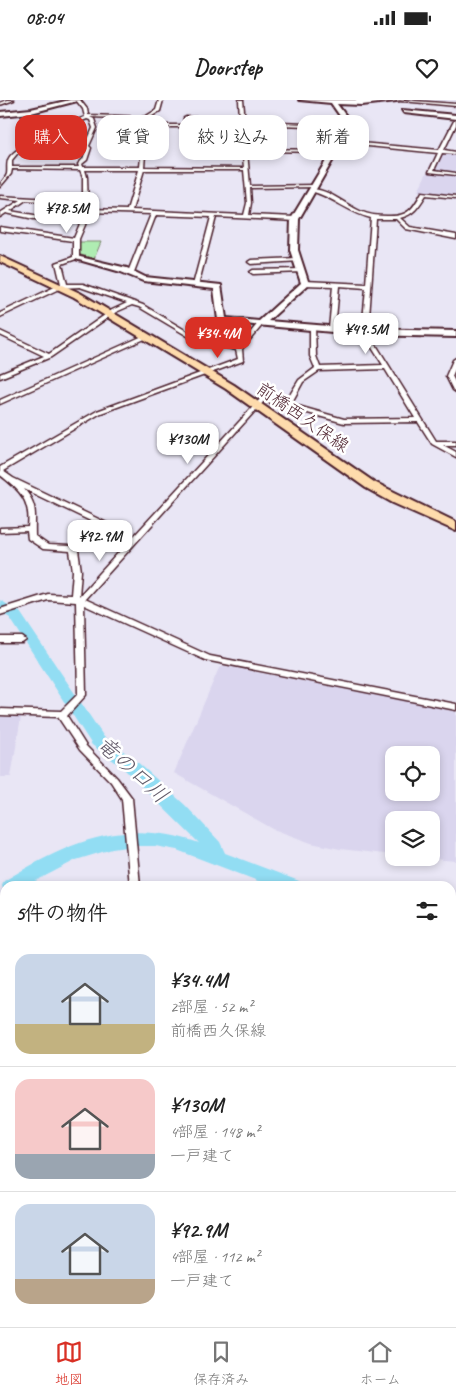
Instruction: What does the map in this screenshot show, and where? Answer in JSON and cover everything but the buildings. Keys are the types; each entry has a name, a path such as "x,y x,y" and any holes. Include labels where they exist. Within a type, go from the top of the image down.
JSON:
{"main road":[{"name":"前橋西久保線","path":"0,260 62,286 206,373 370,485 397,500 456,527"}],"street":[{"path":"0,104 12,100"},
{"path":"0,114 31,110 78,100 88,117 92,119 95,128 81,167 85,177 84,203 86,210 85,218 76,240 76,258"},
{"path":"152,115 158,111 161,100"},
{"path":"241,100 242,115"},
{"path":"302,100 333,102 403,100 456,105"},
{"path":"403,100 404,111 456,119 431,171 456,174"},
{"path":"333,102 343,115"},
{"path":"0,186 9,174 10,160 22,148 88,117 97,117"},
{"path":"369,149 456,153"},
{"path":"129,212 142,169 143,160"},
{"path":"246,160 249,203 246,217"},
{"path":"305,283 294,250 295,219 329,160"},
{"path":"10,168 246,169"},
{"path":"248,187 314,188 365,216 398,219 416,209 424,193 456,197"},
{"path":"0,197 84,203"},
{"path":"0,215 24,200"},
{"path":"86,210 295,219"},
{"path":"6,212 34,217 85,218"},
{"path":"131,272 154,213"},
{"path":"196,285 214,216"},
{"path":"374,217 365,332 434,443 456,455"},
{"path":"398,219 408,228 456,237"},
{"path":"0,237 2,230 25,231 76,240"},
{"path":"62,286 59,264 76,258 131,272 148,280 218,287 222,320 365,332 456,334"},
{"path":"251,262 298,260"},
{"path":"253,272 302,270"},
{"path":"239,349 262,322 305,283 368,286"},
{"path":"332,329 336,284"},
{"path":"0,315 62,286 89,286 106,295 131,303 160,316 198,340 239,349"},
{"path":"0,376 49,356 109,315 131,303"},
{"path":"312,327 313,356 318,369"},
{"path":"0,333 49,356"},
{"path":"0,402 145,337"},
{"path":"0,712 63,714 80,700 82,685 77,571 74,550 70,548 46,547 31,538 32,510 28,497 0,471 99,412 241,360 239,349"},
{"path":"456,360 449,376 456,390"},
{"path":"287,405 301,381 318,369 386,367"},
{"path":"78,599 136,540 263,399 344,421 420,420"},
{"path":"434,443 456,443"},
{"path":"11,480 136,540"},
{"path":"0,530 30,529"},
{"path":"2,612 48,597 78,599 214,659 456,706"},
{"path":"0,640 22,640"},
{"path":"63,714 84,748 122,790 129,805 135,881"}],"shaded area":[{"path":"443,154 456,154 456,173 435,170"},
{"path":"427,172 456,175 456,196 418,191"},
{"path":"225,666 456,711 456,861 440,860 440,811 385,811 385,854 340,849 311,843 273,829 174,773 219,668"},
{"path":"0,717 21,717 11,777 0,777"}],"green space":[{"path":"78,242 101,242 94,259 78,254"}],"waterway":[{"name":"竜の口川","path":"0,605 15,615 98,741 128,763 179,810 214,847 218,858"},
{"path":"19,881 69,855 90,847 134,838 177,843 218,858"},
{"path":"218,858 279,881"}]}
